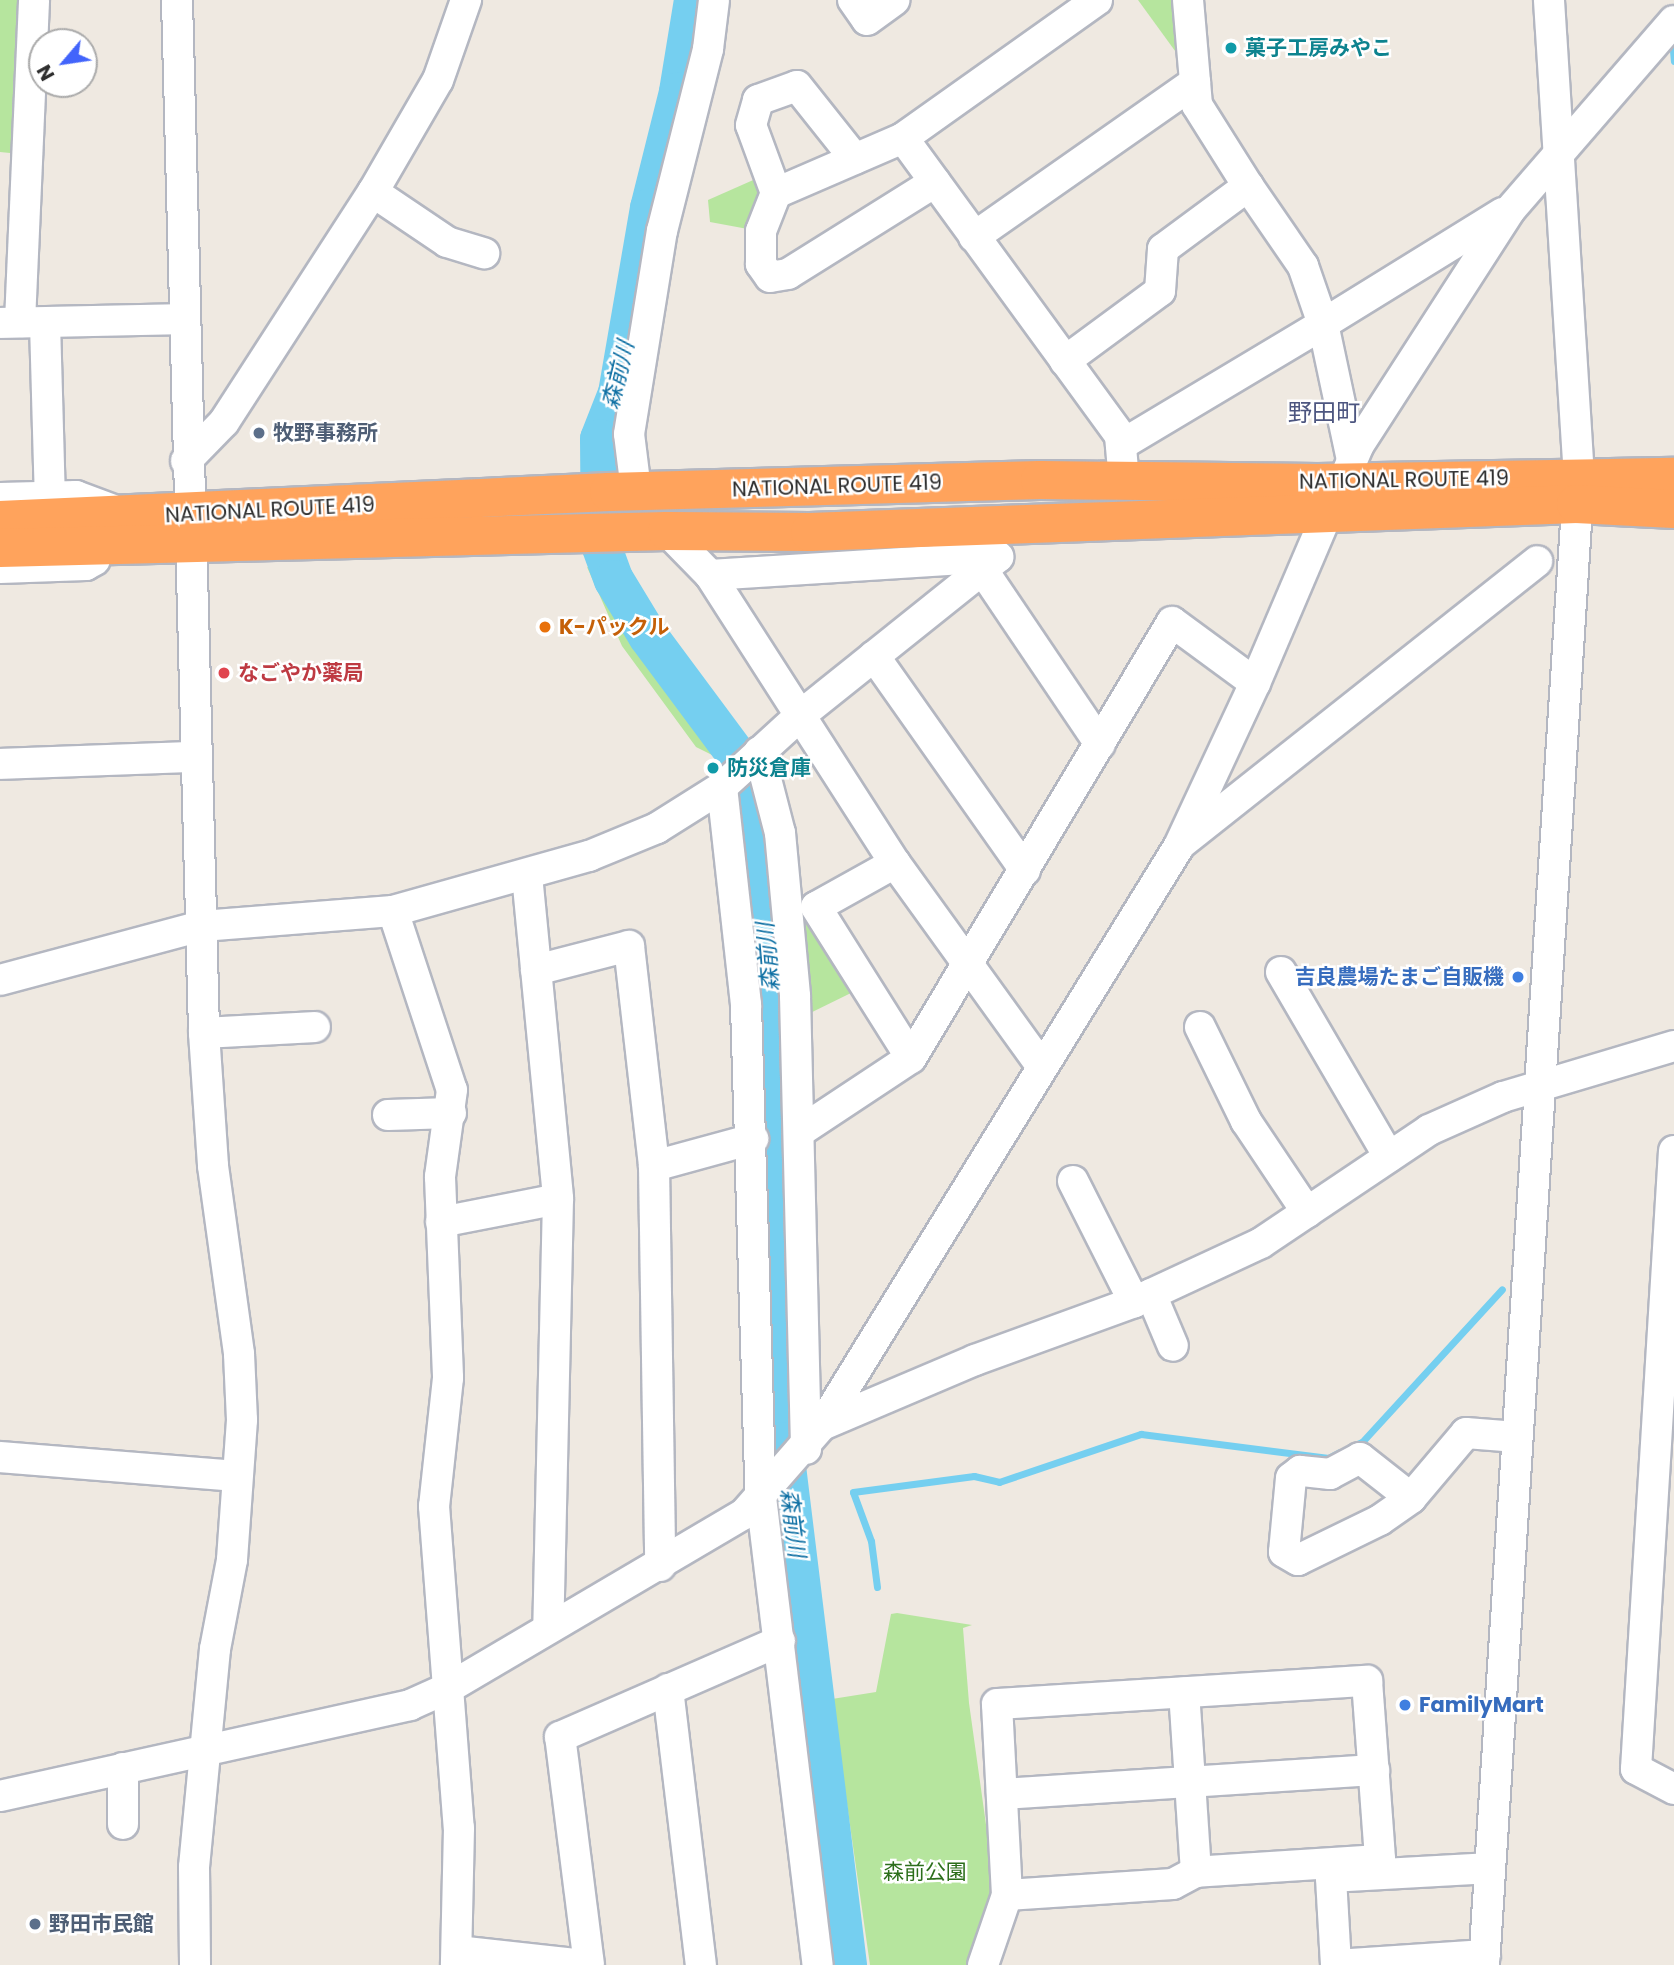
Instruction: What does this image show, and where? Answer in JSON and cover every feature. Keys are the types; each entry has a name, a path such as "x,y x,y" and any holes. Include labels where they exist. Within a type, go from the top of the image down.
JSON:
{"highway":[{"name":"NATIONAL ROUTE 419","path":"190,528 606,489 1122,463 1340,485 1578,490 1674,477"},
{"name":"NATIONAL ROUTE 419","path":"0,548 131,530 190,528 517,535 667,531 810,533 1340,485"},
{"name":"NATIONAL ROUTE 419","path":"1578,490 1674,509"},
{"name":"NATIONAL ROUTE 419","path":"0,520 131,530"}],"street":[{"path":"34,0 13,163 22,323 50,497"},
{"path":"177,0 186,461 204,1033 219,1232 239,1354 242,1420 232,1560 215,1649 194,1867 195,1965"},
{"path":"186,461 224,422 373,192 438,80 466,0"},
{"path":"606,489 629,433 663,231 708,49 714,0"},
{"path":"853,0 867,20 895,0"},
{"path":"776,193 903,138 1097,0"},
{"path":"1188,0 1197,105 1303,267 1323,324 1340,485"},
{"path":"1490,1868 1331,1877 1336,1965 1485,1960 1578,490 1549,0"},
{"path":"0,1796 410,1705 450,1687 548,1625 660,1566 744,1514 761,1497 814,1437 1179,846 1255,682 1340,485 1510,210 1559,158 1674,21"},
{"path":"974,237 1195,82"},
{"path":"855,159 797,86 758,100 751,125 776,193 761,231 761,264 770,277 788,274 934,181"},
{"path":"903,138 1120,436 1122,463"},
{"path":"1065,361 1160,291 1163,249 1248,186"},
{"path":"373,192 447,242 484,253"},
{"path":"1122,463 1323,324 1510,210"},
{"path":"22,323 185,319"},
{"path":"0,498 76,496 131,530 86,565 0,568"},
{"path":"667,531 710,575 802,714 895,863 1042,1067"},
{"path":"0,979 201,926 393,911 527,875 657,828 722,787 802,714 998,557 710,575"},
{"path":"1179,846 1537,561"},
{"path":"982,569 1100,744"},
{"path":"799,1132 911,1058 1172,622 1255,682"},
{"path":"874,656 1025,870"},
{"path":"759,752 780,833 795,996 814,1437"},
{"path":"0,764 195,757"},
{"path":"722,787 746,1005 753,1139 761,1497 818,1965"},
{"path":"895,863 816,907 911,1058"},
{"path":"527,875 558,1199 548,1625"},
{"path":"393,911 452,1090 451,1113 440,1177 448,1378 434,1506 459,1828 457,1958 587,1965 560,1737 780,1642"},
{"path":"536,970 629,946 654,1166 660,1566"},
{"path":"1282,972 1389,1157"},
{"path":"204,1033 315,1027"},
{"path":"1200,1027 1246,1121 1307,1212"},
{"path":"814,1437 975,1360 1142,1298 1261,1243 1429,1130 1503,1097 1674,1046"},
{"path":"388,1115 451,1113"},
{"path":"654,1166 753,1139"},
{"path":"1674,1151 1668,1376 1636,1769 1674,1789"},
{"path":"1073,1181 1172,1346"},
{"path":"440,1222 558,1199"},
{"path":"1410,1498 1466,1433 1517,1437"},
{"path":"0,1457 237,1476"},
{"path":"983,1965 1007,1886 996,1704 1367,1681 1380,1860 1196,1868 1172,1884 1007,1886"},
{"path":"668,1689 701,1965"},
{"path":"1184,1692 1196,1868"},
{"path":"123,1768 123,1824"},
{"path":"1002,1794 1374,1770"}],"green space":[{"path":"0,0 23,0 17,147 10,153 0,152"},
{"path":"1138,0 1180,0 1186,66"},
{"path":"769,173 764,232 710,222 708,200"},
{"path":"587,567 608,575 646,639 724,744 720,759 696,747 622,646"},
{"path":"806,917 853,992 798,1019 791,918"},
{"name":"森前公園","path":"891,1614 972,1625 963,1628 969,1703 995,1889 975,1965 870,1965 832,1699 876,1692"}],"waterway":[{"name":"森前川","path":"694,0 679,92 650,208 618,393 600,439 601,545 614,580 648,636 740,760 753,795 772,999 783,1442 847,1965"},
{"path":"1672,39 1674,61"},
{"path":"1350,1447 1362,1442 1502,1289"},
{"path":"877,1587 871,1541 853,1492 974,1476 999,1482 1141,1434 1328,1458 1340,1452"}],"place":[{"name":"菓子工房みやこ","path":"1231,48"},
{"name":"牧野事務所","path":"259,433"},
{"name":"K-パックル","path":"545,627"},
{"name":"なごやか薬局","path":"224,673"},
{"name":"防災倉庫","path":"713,768"},
{"name":"吉良農場たまご自販機","path":"1518,977"},
{"name":"FamilyMart","path":"1405,1705"},
{"name":"野田市民館","path":"35,1924"}],"district":[{"name":"野田町","path":"1324,413"}]}
